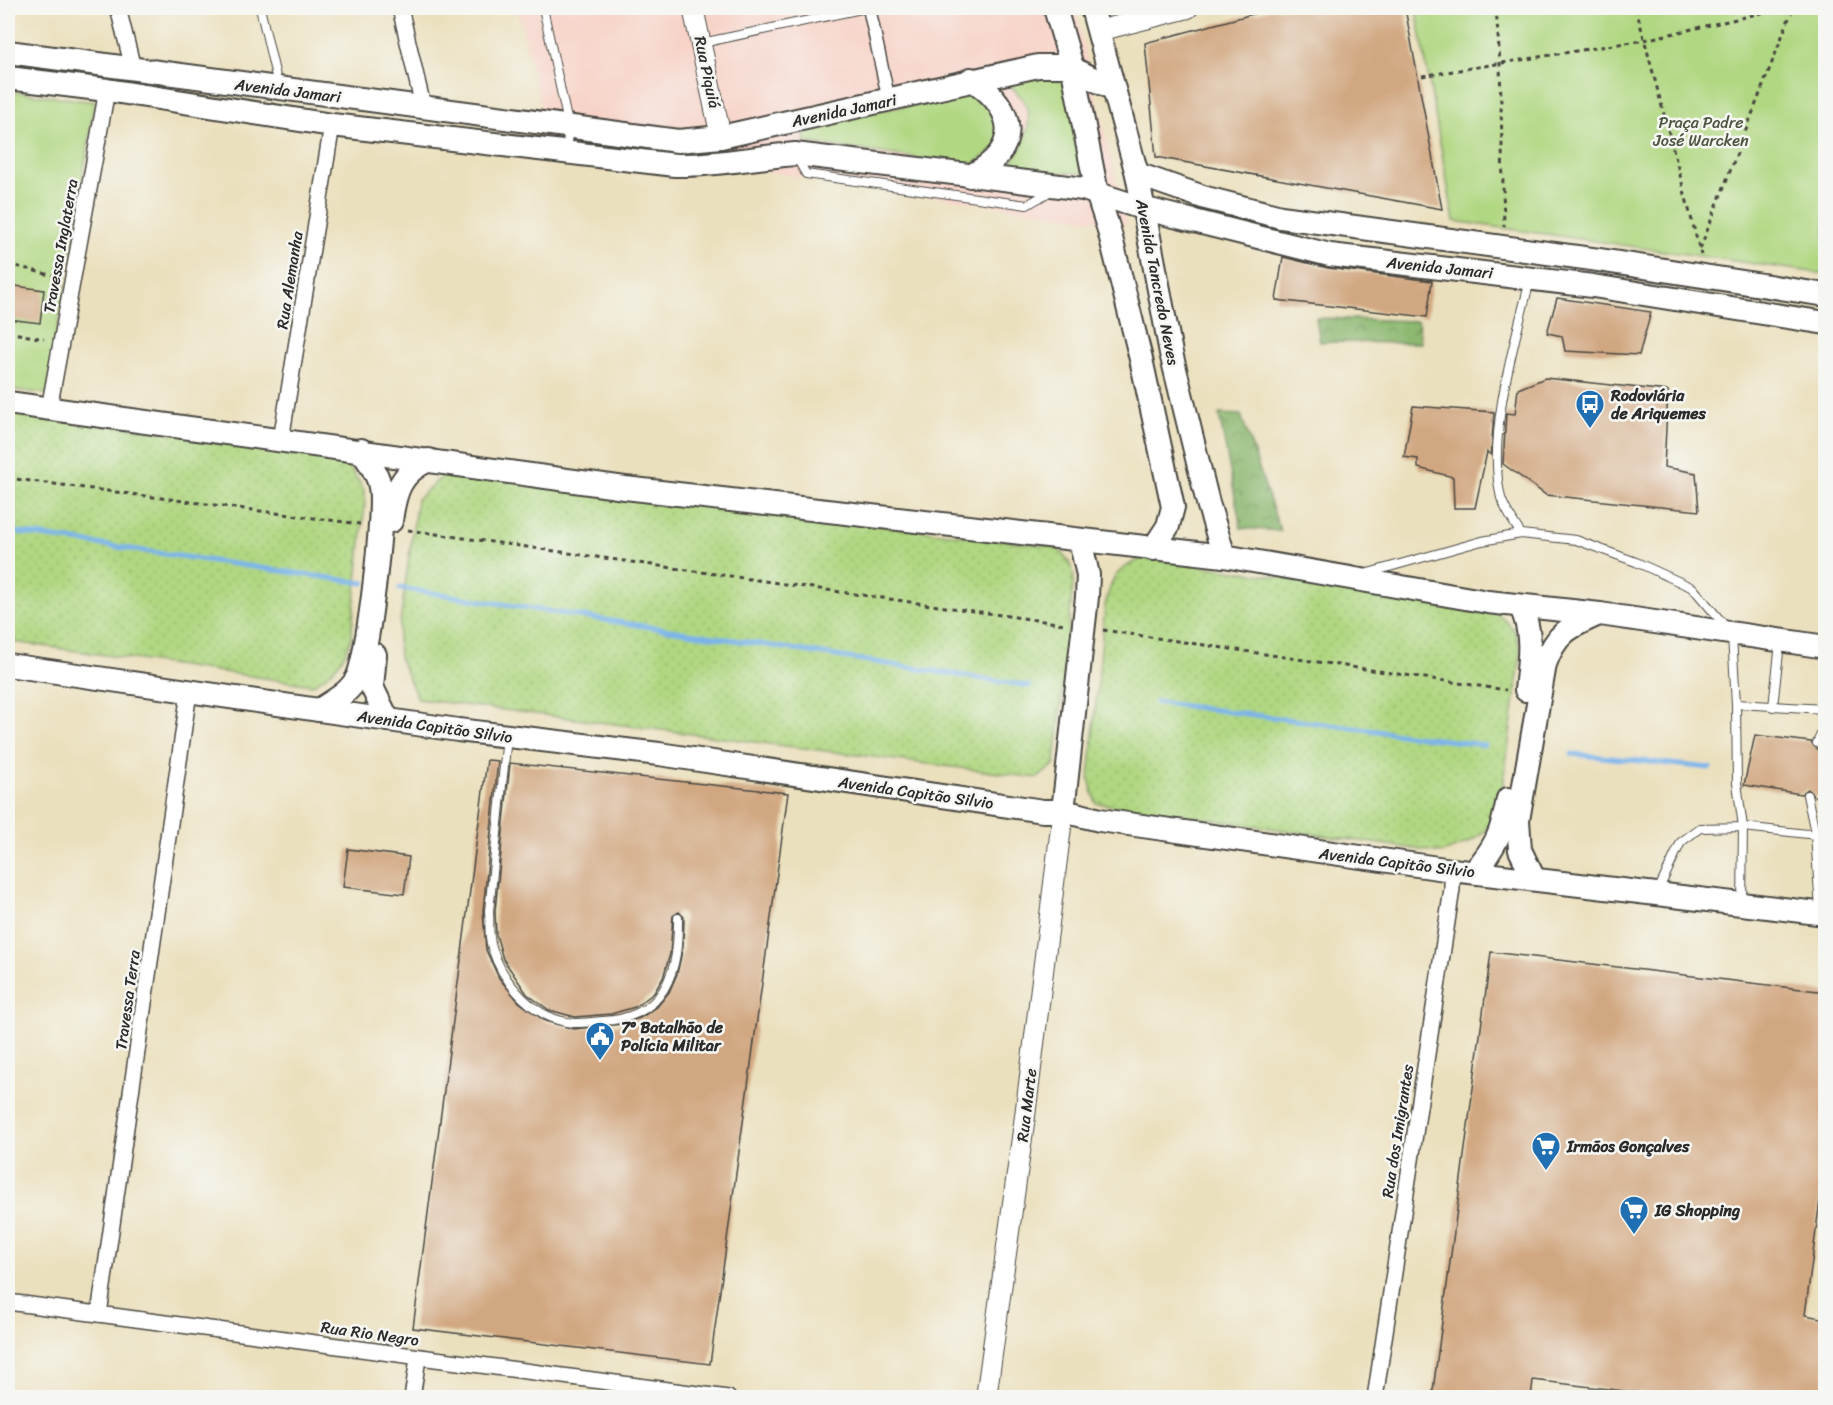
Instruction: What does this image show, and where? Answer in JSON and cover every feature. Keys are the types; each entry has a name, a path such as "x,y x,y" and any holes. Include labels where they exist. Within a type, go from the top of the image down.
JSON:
{"main road":[{"name":"Avenida Tancredo Neves","path":"1055,8 1074,70 1097,193 1109,230 1141,359 1173,507 1168,526 1153,549"},
{"name":"Avenida Tancredo Neves","path":"1092,8 1137,174 1171,353 1208,503 1224,556"},
{"name":"Avenida Jamari","path":"8,52 678,141 721,137 888,101 971,79 1051,64 1067,66 1112,88"},
{"name":"Avenida Jamari","path":"8,78 107,90 332,125 675,165 707,166 762,156 795,154 1060,186 1097,193 1142,208 1323,254 1530,278 1826,323"},
{"path":"970,176 989,166 1006,146 1007,132 1007,118 999,103 987,89 971,79"},
{"path":"283,118 284,90"},
{"name":"Avenida Jamari","path":"1137,174 1206,198 1281,217 1826,295"},
{"path":"1323,254 1328,225"},
{"path":"1141,359 1171,353"},
{"path":"8,403 625,488 1224,556 1520,606 1600,614 1826,647"},
{"path":"361,450 380,483 385,527 372,687 388,720"},
{"path":"319,710 341,697 358,676 385,527 400,482 429,460"},
{"path":"1063,812 1089,575 1080,540"},
{"path":"1463,871 1491,853 1501,836 1526,693 1529,649 1524,614 1520,606"},
{"path":"1534,879 1520,850 1518,820 1527,754 1545,664 1551,648 1560,635 1600,614"},
{"name":"Avenida Capitão Silvio","path":"8,665 388,720 659,754 1043,811 1063,812 1100,820 1463,871 1823,913"}],"street":[{"path":"118,8 133,68"},
{"path":"400,8 423,106"},
{"name":"Rua Piquiá","path":"693,8 721,137"},
{"path":"868,8 888,101"},
{"path":"1098,32 1188,8"},
{"name":"Travessa Inglaterra","path":"49,409 107,90"},
{"name":"Rua Alemanha","path":"281,440 332,125"},
{"name":"Travessa Terra","path":"99,1314 189,692"},
{"name":"Rua Marte","path":"986,1398 1025,1116 1063,812"},
{"name":"Rua dos Imigrantes","path":"1375,1398 1452,889 1463,871"},
{"name":"Rua Rio Negro","path":"8,1302 728,1398"},
{"path":"412,1398 418,1358"}],"lane":[{"path":"260,8 284,90"},
{"path":"543,8 569,128 566,151"},
{"path":"702,42 868,8"},
{"name":"Avenida Jamari","path":"795,154 806,174 1027,205 1060,186"},
{"path":"1521,534 1502,501 1497,475 1504,382 1530,278"},
{"path":"1352,578 1461,546 1521,534 1576,540 1636,562 1693,588 1731,633 1736,704 1737,783 1743,826 1742,905"},
{"path":"1773,707 1781,640"},
{"path":"1736,704 1823,709 1826,696"},
{"path":"1817,743 1826,723"},
{"path":"507,736 489,911 490,939 501,972 517,993 540,1012 573,1023 612,1021 644,1011 663,990 677,957 678,918"},
{"path":"1807,795 1815,833 1823,913"},
{"path":"1656,894 1680,842 1700,828 1743,826 1826,836"}],"path":[{"path":"1496,8 1500,63 1504,248"},
{"path":"1635,8 1707,277"},
{"path":"1422,76 1644,40 1784,8"},
{"path":"1700,249 1793,8"},
{"path":"8,264 72,281"},
{"path":"8,332 61,342"},
{"path":"8,478 385,527 1526,693"}],"shaded area":[{"path":"517,8 1075,8 1127,225 549,140"}],"green space":[{"name":"Praça Padre José Warcken","path":"1416,8 1825,8 1825,274 1454,221"},
{"path":"1069,64 1097,174 1006,171 1024,139 1028,112 1025,103 1006,81"},
{"path":"8,91 95,102 47,394 8,389"},
{"path":"978,91 1003,128 997,147 971,166 804,142 806,126"},
{"path":"1316,318 1418,321 1421,343 1320,342"},
{"path":"8,410 343,457 364,490 365,503 351,639 336,666 312,685 8,641"},
{"path":"1219,414 1241,415 1280,531 1241,528"},
{"path":"446,473 1057,547 1068,560 1074,574 1055,764 1038,778 418,699 399,657 398,637 417,499"},
{"path":"1142,558 1489,606 1514,631 1521,653 1500,808 1483,833 1471,842 1443,853 1096,803 1089,779 1105,605 1116,576 1120,571"}],"building":[{"path":"1275,8 1405,8 1442,209 1156,157 1145,43"},
{"path":"1283,257 1328,268 1432,281 1427,317 1276,300"},
{"path":"8,285 44,290 40,323 8,319"},
{"path":"1557,298 1651,312 1639,355 1565,351 1562,336 1547,333"},
{"name":"Rodoviária de Ariquemes","path":"1545,378 1668,391 1664,467 1696,473 1699,511 1546,495 1503,464 1506,413 1515,414 1518,389"},
{"path":"1413,406 1494,412 1491,455 1487,452 1475,508 1454,508 1453,477 1418,468 1418,459 1404,457"},
{"path":"1755,735 1811,742 1817,749 1826,744 1826,798 1813,796 1808,789 1801,794 1744,785"},
{"name":"7º Batalhão de Polícia Militar","path":"487,760 498,761 483,911 486,950 499,978 519,1002 545,1021 574,1029 622,1024 640,1018 657,1007 669,992 677,974 683,947 684,917 679,912 673,916 670,954 663,978 654,993 635,1007 611,1014 575,1017 549,1010 527,994 503,959 496,934 495,911 510,763 788,793 710,1364 413,1328"},
{"path":"348,849 409,857 404,894 343,887"},
{"name":"IG Shopping","path":"1491,952 1826,992 1826,1154 1805,1315 1826,1319 1826,1398 1684,1398 1533,1380 1531,1398 1432,1398"}],"waterway":[{"path":"8,531 364,583"},
{"path":"400,588 1029,686"},
{"path":"1156,702 1484,745"},
{"path":"1572,754 1710,768"}],"place":[{"name":"Rodoviária de Ariquemes","path":"1590,430"},
{"name":"7º Batalhão de Polícia Militar","path":"600,1062"},
{"name":"Irmãos Gonçalves","path":"1546,1172"},
{"name":"IG Shopping","path":"1634,1236"}]}
